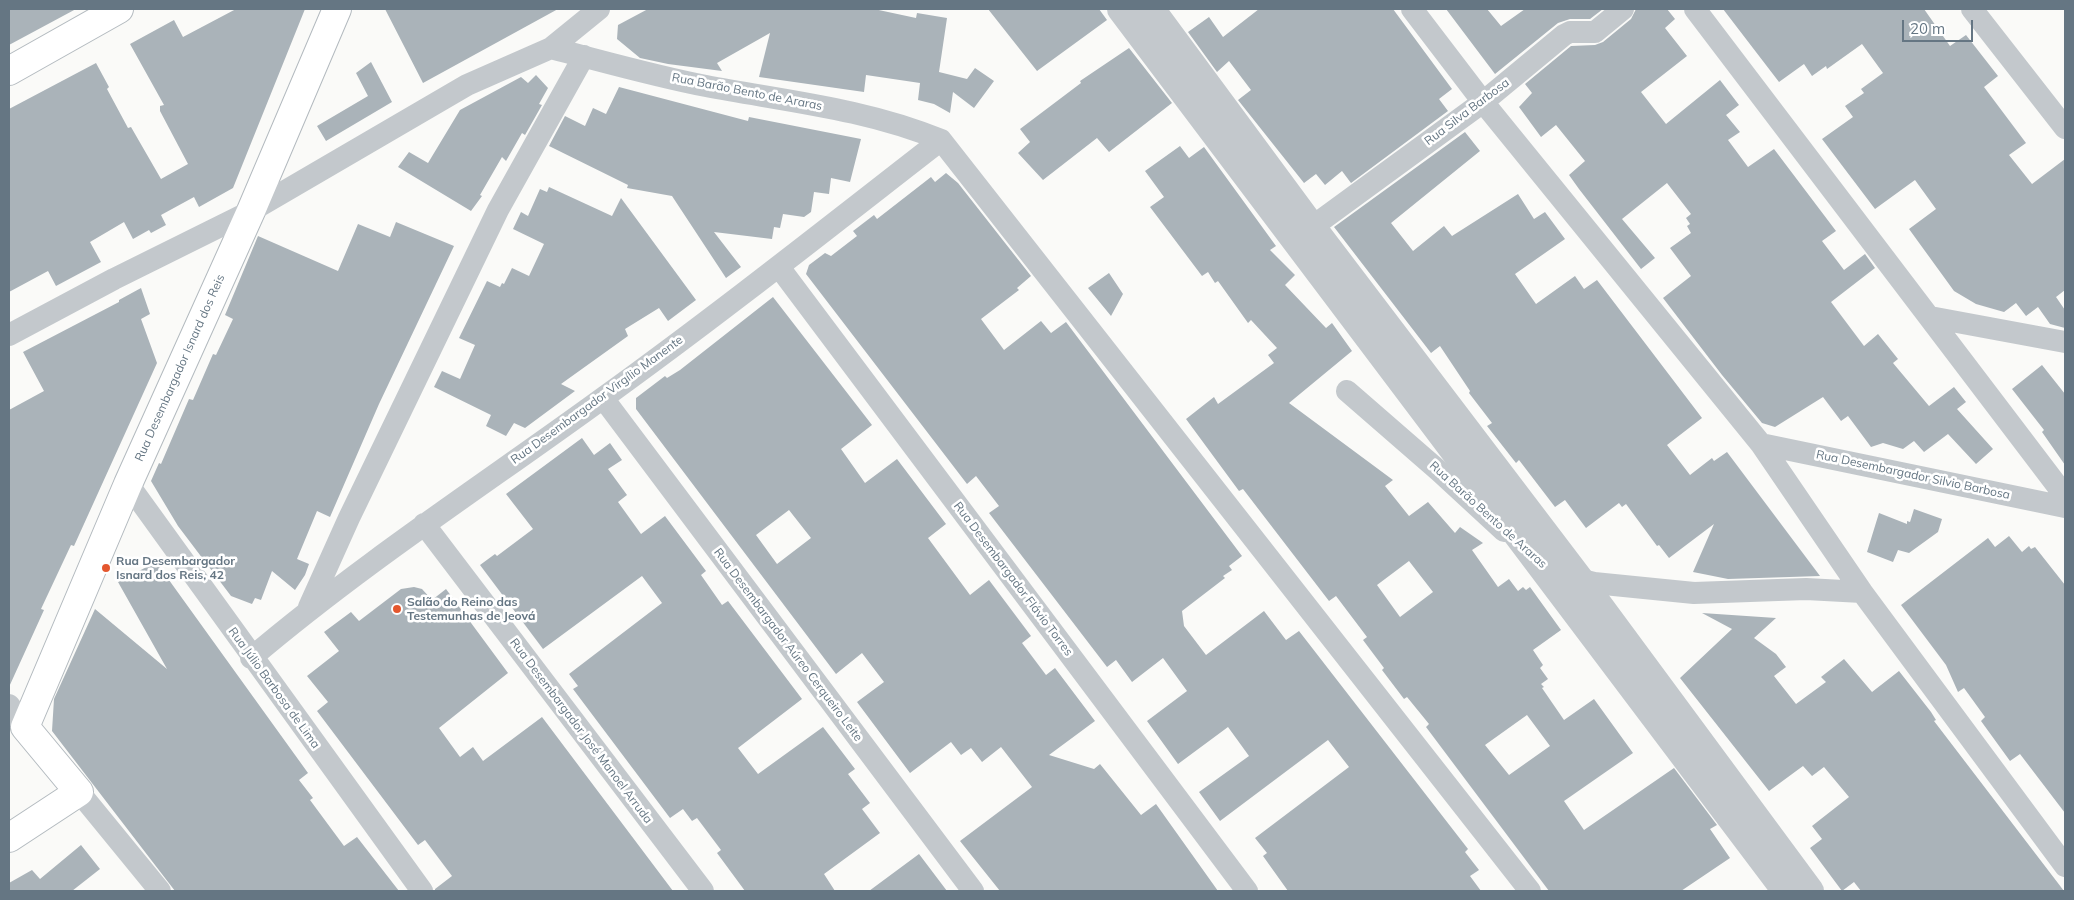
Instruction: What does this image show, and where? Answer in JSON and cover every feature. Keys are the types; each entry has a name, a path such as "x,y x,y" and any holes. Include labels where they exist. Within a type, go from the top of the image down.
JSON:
{"main road":[{"path":"9,71 120,9"},
{"name":"Rua Desembargador Isnard dos Reis","path":"25,727 128,484 251,211 338,9"},
{"path":"9,838 79,792 25,727"}],"street":[{"path":"9,335 114,279 251,211 467,85 551,48 599,9"},
{"path":"1121,9 1786,891"},
{"path":"1151,9 1312,227 1582,581 1810,891"},
{"path":"1412,9 1483,102 1761,444 1862,592 2065,866"},
{"name":"Rua Silva Barbosa","path":"1312,227 1483,102 1564,34 1570,32 1595,32 1623,9"},
{"path":"1695,9 2065,496"},
{"path":"1972,9 2065,128"},
{"name":"Rua Barão Bento de Araras","path":"551,48 703,86 877,118 914,129 941,140"},
{"path":"307,610 349,518 498,210 584,56"},
{"path":"941,140 1530,891"},
{"name":"Rua Desembargador Virgílio Manente","path":"252,658 307,610 424,524 603,398 779,267 941,140"},
{"name":"Rua Desembargador Flávio Torres","path":"779,267 1247,891"},
{"path":"1930,317 2065,342"},
{"name":"Rua Barão Bento de Araras","path":"1347,392 1439,471 1544,568 1582,581 1694,593 1806,589 1862,592"},
{"name":"Rua Desembargador Aúreo Cerqueiro Leite","path":"603,398 973,891"},
{"name":"Rua Desembargador Silvio Barbosa","path":"1761,444 2065,507"},
{"name":"Rua Júlio Barbosa de Lima","path":"128,484 422,891"},
{"name":"Rua Desembargador José Manoel Arruda","path":"424,524 703,891"},
{"path":"9,706 25,727"},
{"path":"79,792 160,891"}],"building":[{"path":"9,9 76,9 9,45"},
{"path":"236,9 305,9 233,188 199,207 194,197 161,215 166,225 151,233 149,230 133,239 124,222 90,242 101,262 56,286 48,271 9,292 9,109 96,63 109,87 107,89 128,128 131,127 161,179 188,164 160,111 160,106 164,105 130,44 174,20 183,37"},
{"path":"385,9 558,9 423,83"},
{"path":"648,9 874,9 916,18 917,13 947,18 939,72 967,79 975,68 994,81 974,108 953,92 950,113 934,104 918,100 920,83 866,75 864,92 759,77 770,33 717,63 722,71 668,64 640,58 617,39 618,25"},
{"path":"988,9 1099,9 1107,20 1037,71"},
{"path":"1259,9 1393,9 1452,89 1439,99 1448,111 1351,183 1342,171 1325,185 1316,174 1304,183 1238,100 1251,90 1229,61 1217,72 1188,32 1209,17 1223,37"},
{"path":"1446,9 1487,9 1501,26 1525,9 1603,9 1590,19 1570,19 1558,23 1495,74"},
{"path":"1636,9 1667,9 1675,19 1665,28 1687,56 1641,92 1666,124 1720,80 1739,105 1726,115 1740,132 1728,140 1748,167 1774,149 1836,231 1822,241 1844,270 1865,254 1875,268 1831,302 1864,346 1878,334 1898,359 1893,363 1929,406 1954,387 1966,402 1957,409 1993,449 1976,464 1948,434 1924,452 1914,441 1903,449 1883,443 1871,447 1848,416 1841,421 1823,397 1775,427 1762,423 1722,375 1663,298 1691,276 1670,248 1691,233 1687,226 1690,224 1686,218 1691,214 1667,183 1622,219 1655,258 1641,269 1579,189 1569,175 1585,161 1556,125 1541,137 1519,107 1532,93 1525,84 1571,46 1595,45 1603,42 1631,19"},
{"path":"1723,9 1924,9 1950,46 1966,35 1998,76 1984,87 2026,143 2009,155 2032,184 2065,159 2065,290 2056,297 2065,310 2065,328 2050,324 2038,307 2026,316 2016,303 2004,312 1976,304 1954,291 1909,229 1936,209 1915,180 1875,209 1822,139 1853,117 1845,106 1864,93 1861,89 1883,73 1862,44 1827,69 1826,66 1812,76 1804,64 1779,82"},
{"path":"1129,48 1172,103 1109,152 1097,138 1043,180 1018,153 1030,142 1020,129 1081,83 1080,81"},
{"path":"371,62 392,102 326,141 317,126 368,96 356,73"},
{"path":"536,75 548,88 539,104 542,105 525,135 522,133 506,161 502,157 480,195 482,196 471,211 398,167 409,152 428,163 460,110 521,77 528,83"},
{"path":"619,87 748,121 749,117 861,139 850,182 831,178 829,194 814,192 811,212 804,217 783,214 780,228 774,227 772,239 714,232 741,267 726,278 672,196 627,188 628,185 549,146 565,116 585,126 593,108 606,114"},
{"path":"1465,132 1480,151 1391,223 1413,251 1444,226 1452,236 1518,194 1534,219 1545,212 1565,239 1515,274 1536,304 1575,276 1584,289 1597,280 1702,418 1667,445 1690,475 1712,458 1714,461 1727,452 1820,576 1728,579 1693,572 1714,524 1669,558 1659,545 1657,546 1626,504 1622,507 1619,503 1586,528 1565,500 1555,507 1519,460 1516,463 1487,426 1492,423 1469,393 1470,391 1440,346 1431,353 1334,227"},
{"path":"1180,146 1189,158 1204,147 1276,246 1270,250 1295,275 1285,285 1326,328 1332,323 1352,351 1289,403 1393,480 1385,486 1409,516 1428,502 1455,533 1460,527 1483,543 1472,550 1498,587 1509,579 1518,591 1523,587 1526,590 1530,587 1561,630 1533,650 1543,665 1540,668 1548,679 1541,684 1544,687 1542,688 1564,720 1594,699 1633,753 1564,801 1584,830 1674,768 1717,825 1710,829 1730,858 1681,891 1549,891 1426,727 1429,724 1407,697 1404,699 1382,670 1384,668 1363,640 1367,637 1336,596 1329,601 1243,489 1239,491 1186,419 1214,397 1218,404 1274,363 1268,355 1277,348 1251,320 1248,323 1218,281 1215,283 1208,272 1202,276 1150,207 1164,197 1145,171","holes":["1409,561 1433,592 1400,617 1377,585","1527,715 1550,746 1509,775 1485,745"]},
{"path":"946,173 958,183 1031,276 1017,288 1019,290 981,319 1004,350 1041,321 1051,333 1066,322 1242,556 1229,566 1232,570 1223,576 1225,578 1182,611 1184,626 1206,655 1264,611 1286,640 1299,631 1468,849 1465,852 1479,870 1470,876 1481,891 1288,891 1263,856 1267,853 1255,838 1349,767 1328,740 1220,821 1199,792 1249,756 1228,727 1178,764 1147,721 1187,691 1163,658 1132,682 1116,660 1107,667 989,513 999,506 976,476 967,484 806,274 809,265 825,253 831,256 857,236 853,231 874,215 877,219 931,177 935,182"},
{"path":"549,187 612,216 621,198 696,300 668,321 659,308 625,329 628,336 561,384 575,391 525,428 514,423 506,436 486,426 491,415 434,387 442,371 460,379 475,345 459,338 487,281 500,287 502,283 504,284 512,268 529,276 544,244 513,229 521,212 528,216 540,189 547,192"},
{"path":"396,222 454,246 379,404 330,517 317,511 297,559 309,564 305,575 295,590 272,571 261,600 255,598 252,604 231,596 178,526 151,481 159,463 161,464 189,399 193,400 213,354 216,355 233,319 225,315 258,236 338,271 358,224 390,237"},
{"path":"1109,273 1123,294 1111,316 1088,288"},
{"path":"141,288 150,314 141,319 157,363 74,546 71,545 41,609 44,610 9,687 9,410 44,391 23,352 119,302 119,300"},
{"path":"773,297 872,425 841,449 865,483 897,459 946,524 928,538 970,595 989,580 1031,636 1022,643 1046,675 1055,668 1095,721 1049,755 1094,769 1100,764 1141,815 1156,804 1218,891 1000,891 960,841 1032,787 1001,747 982,762 971,748 961,755 951,742 910,773 857,702 884,682 862,653 836,674 636,409 636,398 665,376 667,378 680,370","holes":["789,510 811,538 777,564 756,535"]},
{"path":"2042,365 2065,394 2065,465 2042,432 2044,430 2012,389"},
{"path":"582,438 594,455 610,443 622,460 608,469 627,495 618,502 641,534 665,516 706,571 701,575 722,605 728,601 802,699 738,748 758,774 823,727 855,769 848,774 870,803 862,809 880,833 824,874 835,891 745,891 717,853 721,850 697,818 692,821 683,809 670,818 573,689 578,686 569,674 662,603 642,576 543,649 480,565 495,554 497,556 533,529 506,494"},
{"path":"1914,509 1942,519 1938,532 1909,553 1898,550 1893,562 1867,552 1879,513 1907,524 1907,521 1910,522"},
{"path":"2009,536 2022,552 2029,546 2031,549 2035,547 2065,585 2065,813 2020,754 2010,761 1981,721 1985,717 1964,688 1958,692 1946,665 1901,605 1988,538 1995,547"},
{"path":"156,562 308,773 299,780 313,798 310,800 344,846 357,837 399,891 175,891 52,731 54,699 95,609 167,669 118,582"},
{"path":"414,587 422,589 432,600 446,589 508,673 439,728 460,757 473,747 483,761 542,717 673,891 435,891 452,876 425,840 418,845 317,711 328,702 307,676 339,651 324,632 351,612 359,621 401,589"},
{"path":"1702,613 1776,618 1754,638 1776,654 1786,667 1774,676 1796,704 1826,682 1821,677 1844,659 1872,692 1899,671 1931,712 1936,720 1934,721 2064,891 1861,891 1854,882 1842,891 1810,848 1822,839 1812,826 1849,797 1824,767 1812,776 1803,766 1769,791 1680,678 1732,629"},
{"path":"81,845 100,869 72,891 9,891 9,883 32,870 40,879"},
{"path":"919,854 947,891 869,891"}],"place":[{"name":"Rua Desembargador Isnard dos Reis, 42","path":"106,568"},
{"name":"Salão do Reino das Testemunhas de Jeová","path":"397,609"}]}
